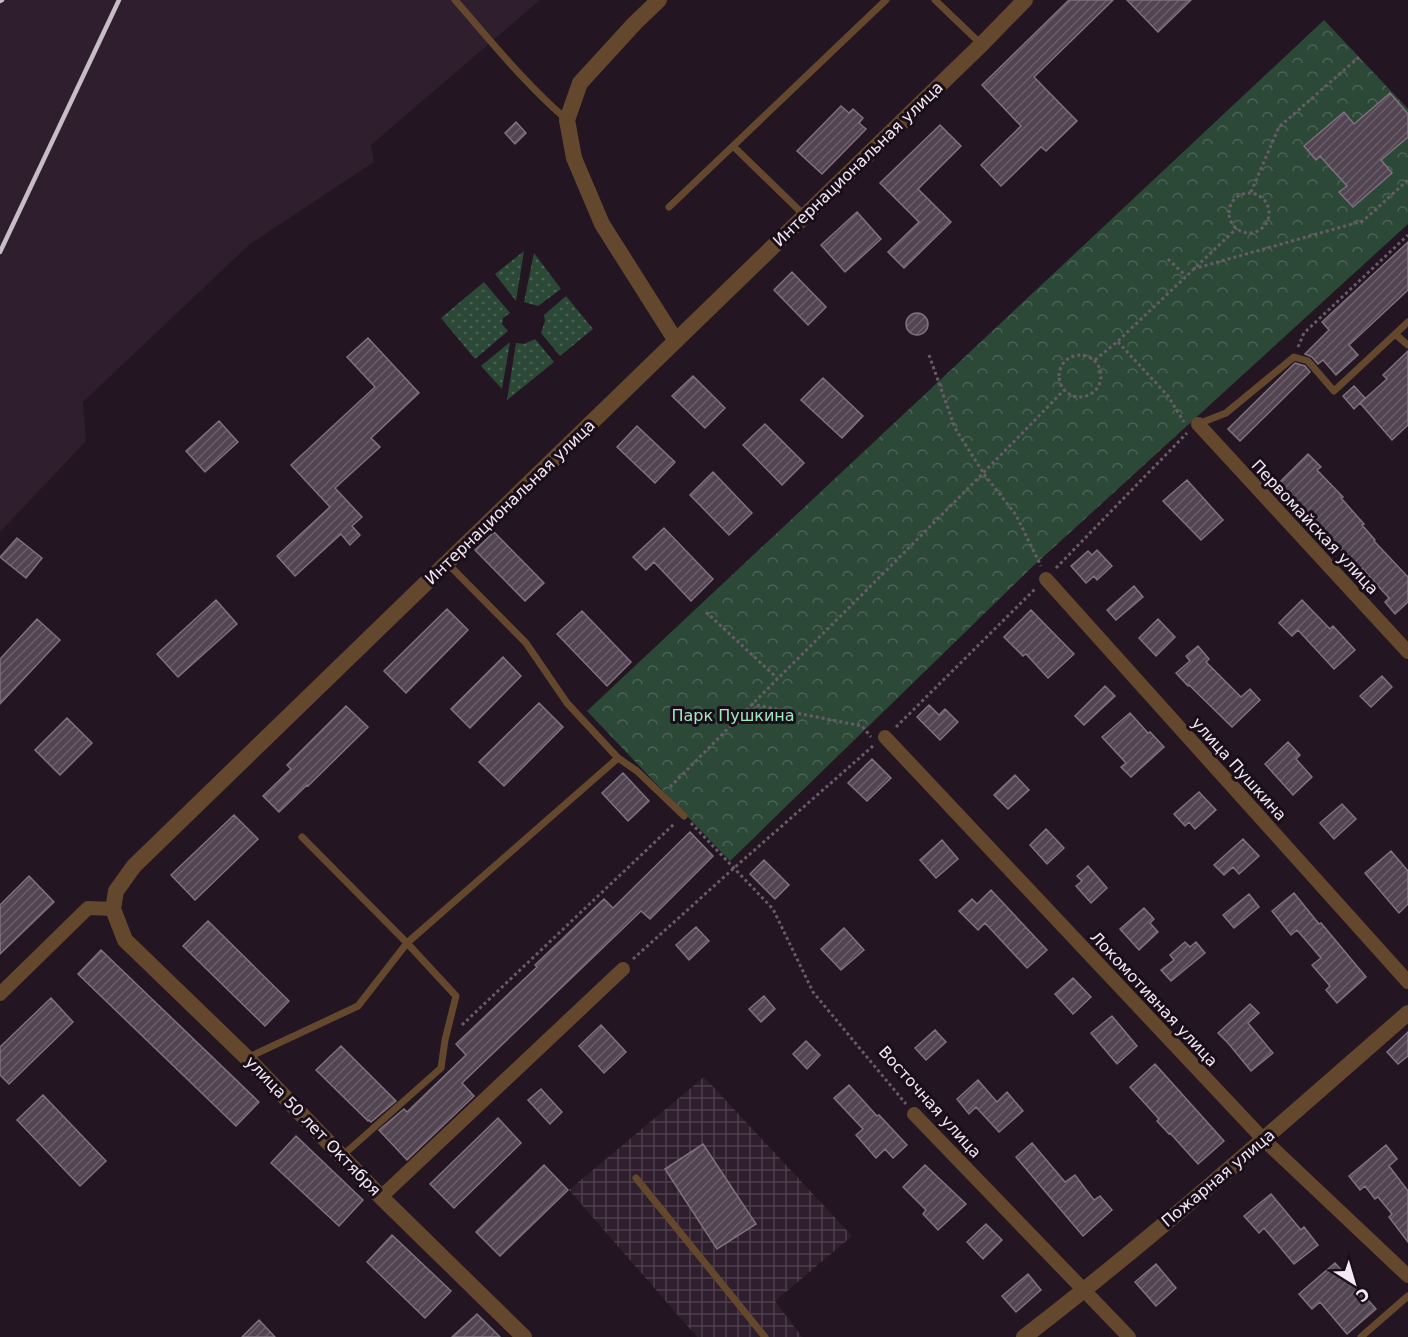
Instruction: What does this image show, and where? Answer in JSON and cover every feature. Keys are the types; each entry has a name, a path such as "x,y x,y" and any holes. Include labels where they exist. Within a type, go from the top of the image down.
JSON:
{"street":[{"path":"659,0 580,83 567,120 574,158 602,224 676,341"},
{"name":"Интернациональная улица","path":"112,909 116,891 134,866 982,45 1025,0"},
{"name":"Первомайская улица","path":"1194,428 1408,652"},
{"name":"улица Пушкина","path":"1046,579 1408,981"},
{"name":"Локомотивная улица","path":"881,740 1264,1140 1408,1276"},
{"path":"0,994 87,908 112,909"},
{"name":"улица 50 лет Октября","path":"112,909 124,940 247,1058 381,1197 524,1337"},
{"path":"381,1197 623,969"},
{"name":"Пожарная улица","path":"1024,1337 1084,1291 1264,1140 1408,1013"},
{"name":"Восточная улица","path":"914,1113 1129,1337"}],"lane":[{"path":"455,0 531,86 567,120"},
{"path":"669,207 886,0"},
{"path":"935,0 982,45"},
{"path":"732,146 805,216"},
{"path":"1194,428 1226,412 1294,357 1308,360 1334,391 1408,322"},
{"path":"1395,334 1408,345"},
{"path":"447,563 526,643 567,703 618,758 637,771 684,816"},
{"path":"247,1058 358,1006 407,943 618,758"},
{"path":"302,837 456,996 441,1068 341,1156"},
{"path":"636,1178 765,1337"},
{"path":"1361,1337 1408,1296"}],"path":[{"path":"1251,192 1279,127 1359,57"},
{"path":"1193,269 1363,221 1408,180"},
{"path":"1251,192 1266,201 1269,207 1269,218 1260,229 1254,232 1243,232 1232,224 1229,210 1238,196 1251,192"},
{"path":"1095,360 1118,341 1236,228"},
{"path":"1294,357 1304,333 1408,235"},
{"path":"1168,259 1186,276"},
{"path":"623,969 734,868 881,740 1046,579 1194,428 1118,341"},
{"path":"1076,354 1089,356 1095,360 1100,368 1101,376 1096,390 1091,394 1078,397 1064,390 1059,380 1063,362 1076,354"},
{"path":"929,356 956,428 984,474 1016,515 1046,579"},
{"path":"663,795 751,704 984,474 1064,390"},
{"path":"706,612 777,679"},
{"path":"751,704 862,726 881,740"},
{"path":"445,1041 684,816"},
{"name":"Восточная улица","path":"684,816 773,909 813,992 914,1113"}],"shaded area":[{"path":"0,0 540,0 371,145 374,162 250,244 83,402 86,441 0,532"},
{"path":"704,1077 852,1236 775,1301 802,1337 697,1337 569,1190"}],"green space":[{"name":"Парк Пушкина","path":"1324,20 1408,109 1408,224 1030,569 730,861 587,711"},
{"path":"524,251 516,301 495,274"},
{"path":"534,253 561,289 538,306 524,302"},
{"path":"484,282 510,313 503,318 502,324 508,331 475,359 441,318"},
{"path":"566,296 593,329 560,356 541,333 545,321 544,315"},
{"path":"535,339 554,362 507,400 516,343 524,344"},
{"path":"510,342 502,389 481,366"}],"building":[{"path":"1069,0 1113,0 1034,77 1077,121 1046,151 1041,147 1001,186 981,165 1021,126 982,85"},
{"path":"1127,0 1191,0 1158,32"},
{"path":"1390,93 1408,114 1408,137 1381,160 1392,173 1353,207 1339,192 1347,186 1320,156 1316,160 1304,146 1344,112 1354,124"},
{"path":"841,106 849,113 853,109 863,118 859,123 866,129 822,174 797,151"},
{"path":"516,122 526,133 515,144 505,133"},
{"path":"940,125 961,146 918,189 951,222 904,268 888,252 919,222 880,183"},
{"path":"857,212 881,239 845,272 821,245"},
{"path":"1408,242 1408,290 1349,345 1358,355 1336,375 1323,360 1318,364 1312,357 1305,354 1329,330 1322,322"},
{"path":"792,272 826,307 808,325 774,290"},
{"path":"917,313 925,316 928,324 925,332 917,335 909,332 906,324 909,316"},
{"path":"368,338 419,393 371,438 380,447 335,488 362,517 352,526 360,535 350,545 341,534 295,576 277,556 330,507 291,465 375,387 347,357"},
{"path":"1408,351 1408,425 1392,440 1360,403 1387,379 1383,375"},
{"path":"1295,363 1305,366 1310,372 1240,441 1228,429"},
{"path":"693,376 725,408 705,428 672,396"},
{"path":"823,378 863,416 842,438 801,400"},
{"path":"1354,386 1365,398 1354,409 1343,396"},
{"path":"219,421 238,442 205,472 186,451"},
{"path":"765,424 804,463 782,485 743,445"},
{"path":"637,426 675,462 655,483 617,447"},
{"path":"1308,454 1321,467 1317,470 1343,497 1341,498 1364,524 1362,525 1374,541 1408,577 1408,602 1395,614 1385,602 1389,598 1362,568 1360,570 1292,496 1289,498 1276,486"},
{"path":"713,472 752,513 729,535 690,495"},
{"path":"1187,480 1223,520 1201,540 1163,501"},
{"path":"664,528 713,579 691,601 654,562 646,570 633,557"},
{"path":"494,532 544,583 525,601 475,550"},
{"path":"17,538 42,558 26,578 0,557"},
{"path":"1097,550 1112,566 1097,580 1094,576 1086,583 1071,566 1088,551 1092,555"},
{"path":"1134,586 1143,597 1116,620 1107,610"},
{"path":"216,600 237,624 178,677 157,654"},
{"path":"1302,600 1330,629 1333,626 1355,650 1334,669 1298,630 1292,636 1279,623"},
{"path":"447,609 468,630 406,693 384,671"},
{"path":"1031,610 1074,654 1048,678 1026,654 1023,656 1004,637"},
{"path":"582,611 631,662 607,686 557,634"},
{"path":"37,619 60,640 0,704 0,659"},
{"path":"1158,619 1175,637 1156,656 1139,638"},
{"path":"1198,646 1209,659 1206,662 1241,697 1250,689 1260,700 1232,727 1176,673 1190,661 1186,656"},
{"path":"503,657 521,676 470,728 451,709"},
{"path":"1382,676 1392,687 1371,707 1360,696"},
{"path":"1105,686 1115,696 1084,725 1075,716"},
{"path":"539,703 563,727 504,786 479,762"},
{"path":"929,705 939,715 945,709 958,722 940,740 917,717"},
{"path":"346,706 368,727 279,812 263,796 291,769 287,765"},
{"path":"1130,713 1164,747 1131,777 1121,767 1126,763 1102,737"},
{"path":"67,718 92,743 60,775 35,750"},
{"path":"1288,742 1300,755 1296,759 1312,777 1293,795 1265,764"},
{"path":"872,759 891,778 867,801 848,783"},
{"path":"623,773 649,801 628,821 602,793"},
{"path":"1015,775 1029,790 1008,809 994,795"},
{"path":"1199,792 1216,810 1195,829 1189,822 1185,826 1174,814"},
{"path":"1342,804 1356,819 1334,839 1320,823"},
{"path":"234,815 258,839 195,900 171,875"},
{"path":"1046,829 1064,848 1047,864 1030,845"},
{"path":"690,832 713,856 650,919 641,911 462,1083 474,1096 407,1160 379,1130 404,1109 407,1112 466,1055 456,1044 537,967 535,965 604,899 613,908"},
{"path":"1243,839 1259,856 1239,874 1233,867 1224,875 1214,865"},
{"path":"942,840 958,859 936,878 920,860"},
{"path":"1391,851 1408,871 1408,904 1399,913 1365,873"},
{"path":"764,860 789,885 775,899 750,874"},
{"path":"1088,866 1107,888 1091,903 1076,886 1082,881 1077,876"},
{"path":"29,876 54,902 0,954 0,905"},
{"path":"991,890 1047,950 1027,968 985,923 978,930 959,911 972,899 977,904"},
{"path":"1294,893 1366,977 1337,1003 1326,990 1330,986 1312,965 1321,958 1297,930 1291,935 1272,911"},
{"path":"1249,894 1259,907 1234,928 1223,915"},
{"path":"1144,908 1154,919 1150,923 1158,932 1139,950 1120,929"},
{"path":"208,921 289,1001 265,1026 183,946"},
{"path":"696,927 709,941 689,960 676,945"},
{"path":"844,928 864,950 841,970 821,949"},
{"path":"1185,942 1190,947 1196,942 1205,953 1171,981 1161,970 1174,960 1170,955"},
{"path":"101,950 259,1102 236,1126 78,974"},
{"path":"1073,978 1091,997 1073,1014 1055,994"},
{"path":"764,996 775,1009 761,1022 749,1009"},
{"path":"51,998 73,1022 9,1084 0,1075 0,1047"},
{"path":"1250,1004 1259,1013 1248,1023 1273,1053 1251,1071 1218,1033"},
{"path":"1112,1016 1137,1046 1117,1064 1091,1033"},
{"path":"601,1025 626,1052 604,1073 579,1046"},
{"path":"935,1030 946,1042 926,1060 915,1048"},
{"path":"1408,1032 1408,1056 1398,1064 1387,1052"},
{"path":"806,1041 820,1055 807,1069 793,1054"},
{"path":"341,1046 396,1101 371,1122 316,1070"},
{"path":"1155,1064 1224,1141 1198,1164 1157,1121 1159,1119 1130,1087"},
{"path":"978,1080 997,1102 1007,1092 1023,1111 999,1132 976,1107 969,1114 957,1099"},
{"path":"849,1085 907,1145 893,1158 885,1149 876,1158 856,1135 863,1129 834,1098"},
{"path":"541,1089 562,1112 550,1124 528,1100"},
{"path":"43,1095 106,1161 80,1186 17,1120"},
{"path":"498,1118 521,1143 454,1208 430,1184"},
{"path":"296,1136 363,1200 339,1226 271,1163"},
{"path":"1032,1143 1065,1182 1075,1175 1094,1200 1100,1196 1112,1210 1083,1236 1016,1157"},
{"path":"703,1144 756,1224 717,1249 665,1169"},
{"path":"1386,1145 1397,1159 1389,1166 1408,1191 1408,1242 1389,1217 1392,1214 1378,1197 1375,1199 1365,1186 1360,1190 1349,1176"},
{"path":"544,1165 568,1190 500,1256 476,1232"},
{"path":"925,1165 966,1204 938,1230 923,1214 926,1210 903,1187"},
{"path":"1271,1194 1301,1230 1304,1227 1318,1245 1294,1264 1264,1228 1259,1233 1244,1216"},
{"path":"986,1224 1002,1240 983,1259 967,1242"},
{"path":"392,1235 451,1291 425,1318 367,1262"},
{"path":"1335,1263 1376,1309 1347,1334 1320,1302 1312,1309 1299,1294"},
{"path":"1156,1264 1176,1288 1156,1306 1135,1282"},
{"path":"1028,1274 1041,1290 1016,1312 1002,1296"},
{"path":"477,1314 500,1337 452,1337"},
{"path":"259,1320 275,1337 242,1337"}],"railway":[{"path":"0,252 119,0"}]}
